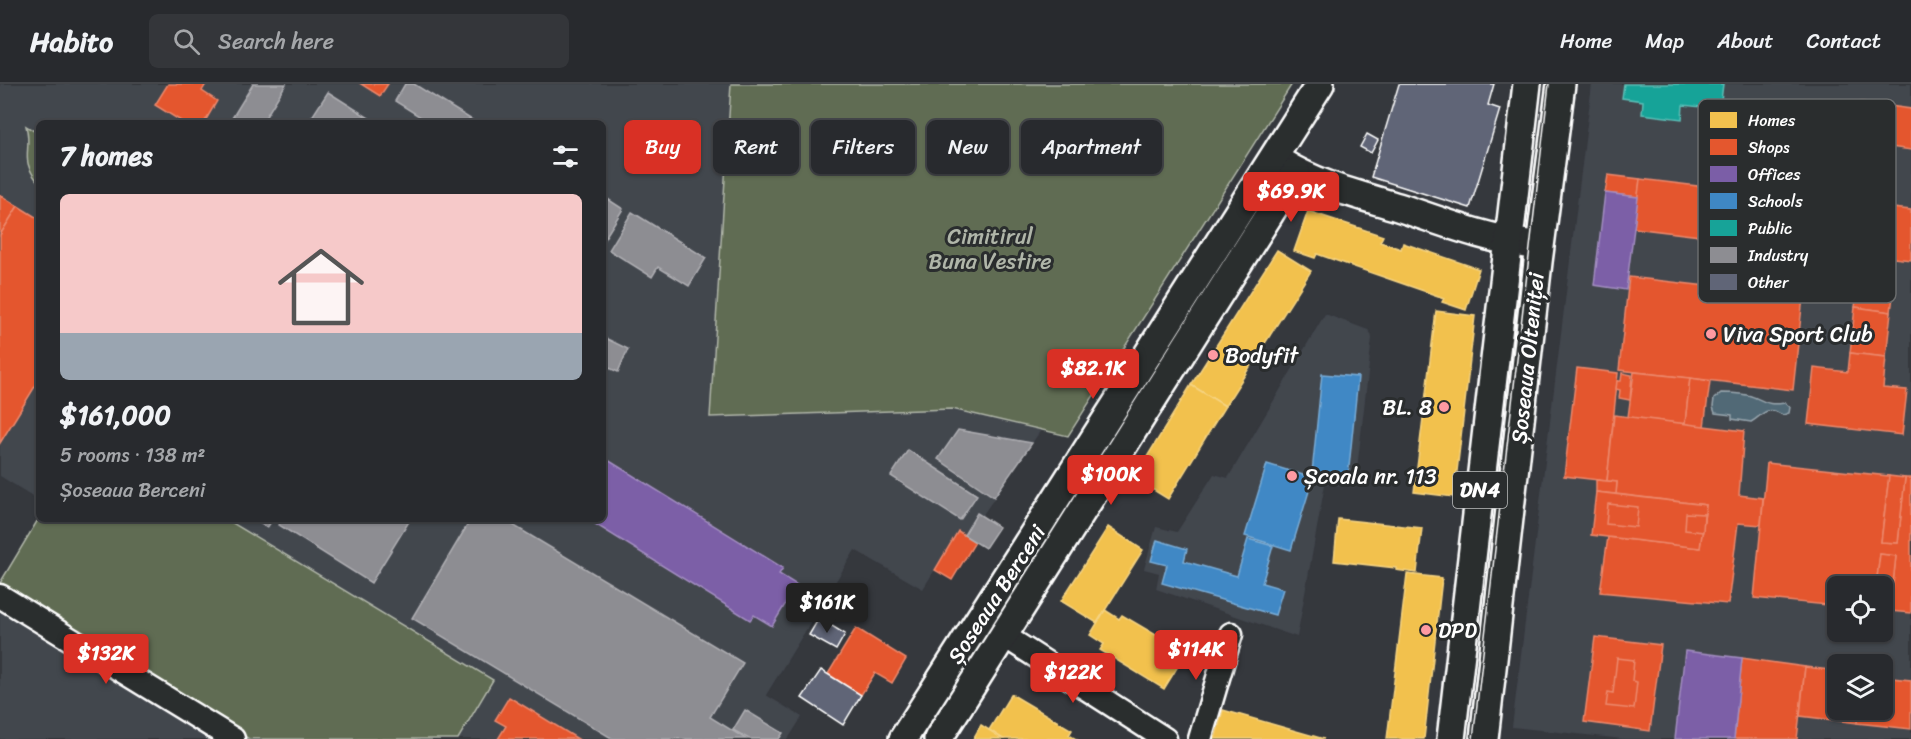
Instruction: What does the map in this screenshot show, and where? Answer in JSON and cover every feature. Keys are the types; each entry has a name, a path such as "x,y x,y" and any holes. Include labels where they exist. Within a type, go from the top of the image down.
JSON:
{"main road":[{"name":"Șoseaua Berceni","path":"903,739 1320,84"},
{"name":"Șoseaua Olteniței","path":"1450,739 1527,84"},
{"name":"Șoseaua Olteniței","path":"1484,739 1540,245 1561,84"},
{"path":"1274,158 1296,172 1325,184 1491,237 1540,245"},
{"name":"Șoseaua Berceni","path":"938,739 1296,172"}],"street":[{"path":"0,596 233,739"},
{"path":"1200,739 1231,634"},
{"path":"1003,635 1165,739"}],"shaded area":[{"path":"0,84 731,84 729,120 713,120 713,174 725,174 710,417 952,409 1041,430 982,516 977,514 964,535 958,532 923,589 855,550 766,695 802,717 788,739 458,739 490,684 228,522 606,522 606,120 36,120 36,498 0,476"},
{"path":"1592,84 1911,84 1911,739 1623,739 1512,727"},
{"name":"Școala nr. 113","path":"1325,314 1368,330 1372,338 1355,487 1325,484 1297,637 1156,589 1159,573 1144,569 1156,527 1177,532 1214,474 1228,478"},
{"path":"0,603 220,739 0,739"}],"green space":[{"name":"Cimitirul Buna Vestire","path":"731,84 1292,84 1068,436 952,409 710,417 725,174 799,174 799,120 729,120"},
{"path":"26,126 36,132 36,178 29,167"},
{"path":"37,522 231,522 493,680 458,739 249,739 0,586"}],"water":[{"path":"1721,393 1749,396 1770,404 1785,403 1790,407 1789,413 1783,415 1768,411 1751,422 1732,419 1732,415 1715,413 1714,399"}],"building: Homes":[{"path":"1308,211 1383,236 1380,242 1401,249 1403,243 1479,269 1466,310 1442,302 1444,298 1317,254 1315,258 1294,251"},
{"path":"1277,250 1311,271 1225,406 1191,385"},
{"name":"BL. 8","path":"1436,311 1475,316 1454,497 1414,492"},
{"path":"1191,385 1225,406 1168,499 1134,478"},
{"path":"1338,519 1422,528 1417,573 1396,570 1396,568 1334,561"},
{"path":"1108,527 1143,550 1097,623 1061,601"},
{"path":"1407,574 1442,578 1424,739 1387,739"},
{"path":"1105,610 1119,619 1122,615 1166,641 1168,638 1188,650 1164,689 1100,650 1104,644 1090,635"},
{"path":"1011,694 1072,730 1069,735 1076,739 1003,739 989,730"},
{"path":"1223,710 1324,739 1215,739"},
{"path":"981,725 989,730 1003,739 973,739"}],"building: Shops":[{"path":"168,84 206,84 202,91 217,101 206,120 179,120 155,105"},
{"path":"361,84 388,84 380,96"},
{"path":"1896,107 1911,109 1911,150 1896,148"},
{"path":"1608,175 1640,179 1638,197 1605,193"},
{"path":"1640,179 1698,186 1698,236 1634,228"},
{"path":"0,195 18,206 0,235"},
{"path":"18,206 36,217 36,385 0,443 0,235"},
{"path":"1896,208 1911,210 1911,260 1896,258"},
{"name":"Viva Sport Club","path":"1629,277 1698,285 1698,303 1802,303 1793,390 1619,370"},
{"path":"1856,303 1892,303 1891,312 1855,307"},
{"path":"1855,307 1891,312 1886,357 1850,353"},
{"path":"1850,353 1886,357 1883,388 1907,390 1902,435 1808,424 1814,368 1848,372"},
{"path":"1577,368 1618,373 1607,481 1564,476"},
{"path":"1634,372 1690,378 1685,424 1628,417"},
{"path":"1622,373 1632,375 1630,400 1619,398 1620,390 1616,389 1617,381 1621,381"},
{"path":"1690,378 1710,381 1704,427 1685,424"},
{"path":"1614,415 1744,431 1739,495 1763,498 1761,525 1738,523 1728,604 1600,592 1608,537 1700,548 1706,505 1616,494 1617,482 1607,481"},
{"path":"1767,463 1889,476 1881,542 1898,543 1905,478 1911,478 1911,613 1893,611 1896,556 1880,554 1877,576 1827,576 1827,605 1754,598"},
{"path":"1889,476 1905,478 1898,543 1881,542"},
{"path":"1596,480 1617,482 1616,494 1596,492"},
{"path":"1596,492 1706,505 1700,548 1591,535"},
{"path":"1608,504 1638,507 1636,527 1606,524"},
{"path":"1686,513 1704,514 1703,532 1685,530"},
{"path":"958,531 975,542 952,580 935,570"},
{"path":"1880,554 1896,556 1893,584 1893,576 1877,576"},
{"path":"856,628 906,659 892,683 875,673 861,695 828,674"},
{"path":"1595,637 1661,645 1650,731 1584,722"},
{"path":"1617,658 1634,660 1632,681 1637,682 1634,709 1606,706 1608,692 1613,693"},
{"path":"1742,658 1805,667 1797,739 1734,739"},
{"path":"1805,667 1827,670 1827,719 1800,716"},
{"path":"1893,678 1911,680 1911,729 1857,723 1857,720 1893,720"},
{"path":"509,697 578,739 498,739 506,726 495,720"},
{"path":"1833,720 1857,720 1857,723"}],"building: Offices":[{"path":"1605,193 1638,197 1626,290 1594,285"},
{"path":"606,459 783,568 779,574 797,585 772,626 754,615 750,620 592,522 606,522"},
{"path":"1685,651 1742,658 1734,739 1675,739"}],"building: Schools":[{"path":"1322,374 1358,377 1348,477 1312,473"},
{"path":"1267,464 1313,478 1291,550 1245,536"},
{"path":"1248,539 1273,546 1262,583 1283,589 1275,615 1162,583 1167,565 1151,561 1157,540 1187,549 1184,561 1237,576"}],"building: Public":[{"path":"1624,84 1723,84 1721,99 1698,99 1698,107 1683,105 1682,119 1642,114 1643,101 1622,98"}],"building: Industry":[{"path":"253,84 286,84 264,120 231,120"},
{"path":"405,84 414,84 472,120 425,120 395,101"},
{"path":"328,92 372,120 310,120"},
{"path":"606,198 623,209 606,236"},
{"path":"632,212 706,258 689,286 658,267 652,277 609,250"},
{"path":"606,338 628,349 618,372 606,366"},
{"path":"958,430 1032,443 994,497 938,459"},
{"path":"908,450 977,495 960,520 891,476"},
{"path":"977,513 999,527 985,548 964,535"},
{"path":"258,522 271,522 267,528"},
{"path":"280,522 409,522 371,583 279,525"},
{"path":"469,522 508,522 743,663 710,717 746,739 613,739 412,618"},
{"path":"745,710 783,733 779,739 749,739 733,730"}],"building: Other":[{"path":"1399,84 1494,84 1488,105 1500,109 1470,208 1371,177"},
{"path":"1367,134 1378,140 1371,153 1360,147"},
{"path":"819,618 845,634 836,650 809,635"},
{"path":"821,670 861,695 843,725 802,698"}],"tram line":[{"path":"1473,739 1549,84"}],"place":[{"name":"Viva Sport Club","path":"1711,334"},
{"name":"Bodyfit","path":"1213,355"},
{"name":"BL. 8","path":"1444,407"},
{"name":"Școala nr. 113","path":"1292,476"},
{"name":"DPD","path":"1426,630"}]}
